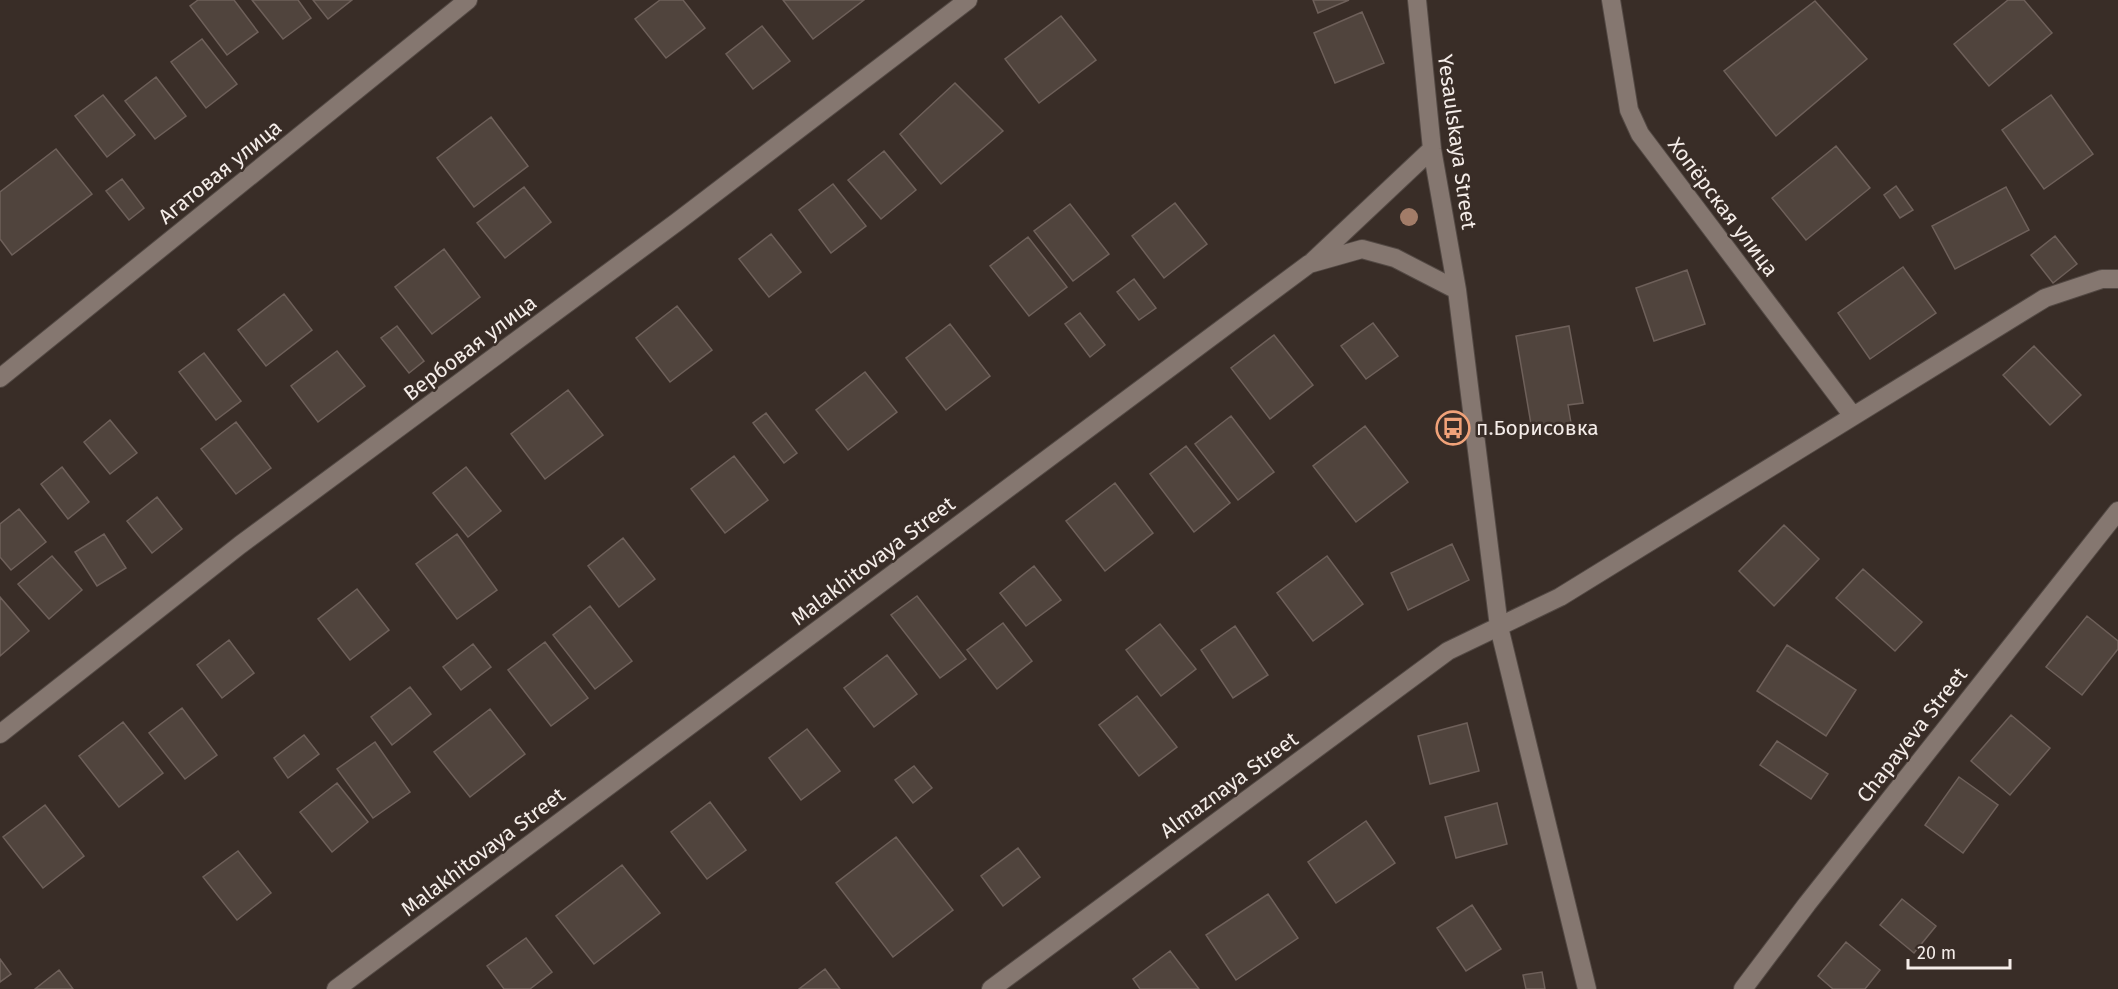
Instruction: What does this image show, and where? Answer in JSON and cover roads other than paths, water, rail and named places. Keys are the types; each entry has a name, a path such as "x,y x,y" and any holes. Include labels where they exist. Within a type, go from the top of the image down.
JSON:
{"street":[{"name":"Агатовая улица","path":"0,378 468,0"},
{"name":"Вербовая улица","path":"0,734 240,545 677,222 968,0"},
{"name":"Yesaulskaya Street","path":"1417,0 1432,149 1457,290 1499,627 1587,989"},
{"name":"Хопёрская улица","path":"1611,0 1629,110 1640,134 1853,417"},
{"path":"1309,264 1432,149"},
{"name":"Malakhitovaya Street","path":"336,989 1309,264 1362,249 1395,258 1457,290"},
{"name":"Almaznaya Street","path":"991,989 1448,651 1560,597 2045,298 2102,279 2118,279"},
{"name":"Chapayeva Street","path":"1743,989 2118,511"}],"place":[{"name":"п.Борисовка","path":"1453,428"}]}
